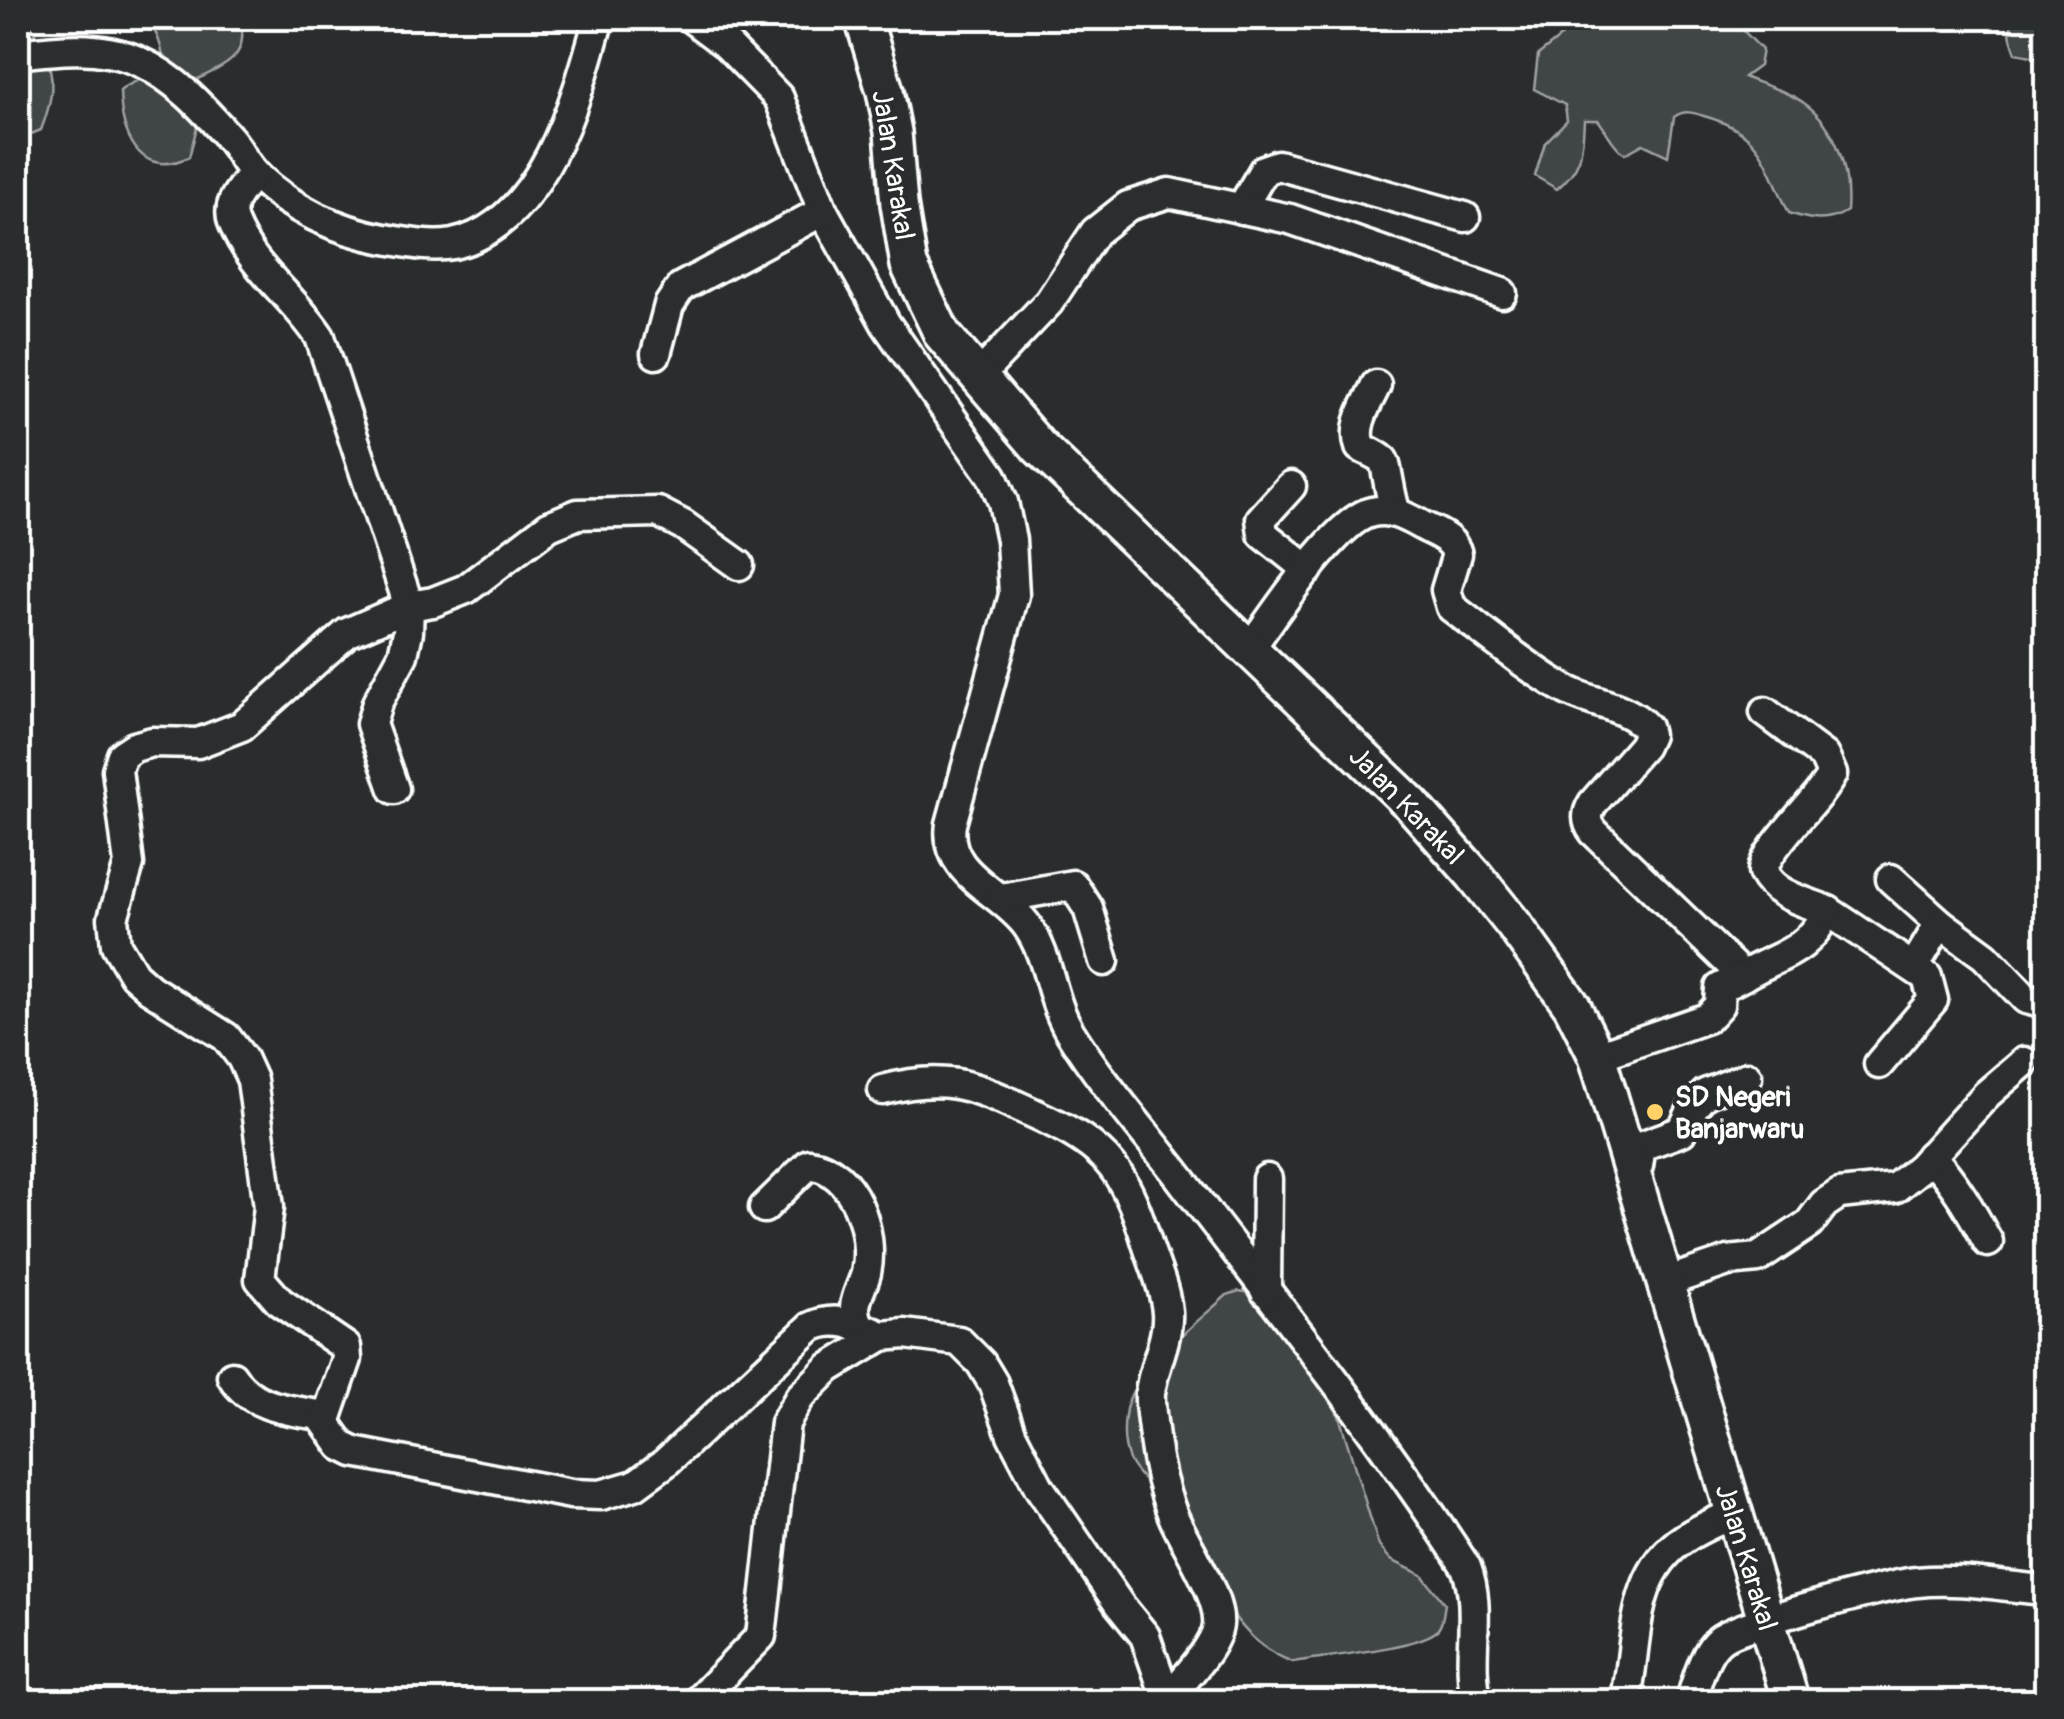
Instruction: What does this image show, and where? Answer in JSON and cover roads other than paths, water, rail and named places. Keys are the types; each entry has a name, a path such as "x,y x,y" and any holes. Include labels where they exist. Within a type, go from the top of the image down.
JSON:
{"main road":[{"name":"Jalan Karakal","path":"863,18 890,119 909,265 934,322 1039,448 1412,806 1474,875 1572,1006 1597,1056 1791,1702"}],"street":[{"path":"18,54 73,48 135,59 184,90 232,141 253,173 306,212 349,231 437,246 468,240 512,209 542,172 562,135 600,18"},
{"path":"691,18 727,46 779,98 823,211 896,342 964,434 992,476 1003,502 1015,566 1014,595 949,838 958,864 1019,914 1037,941 1069,1030 1466,1567 1475,1593 1471,1660 1477,1702"},
{"path":"1241,209 1264,170 1278,165 1465,217"},
{"path":"253,173 232,200 233,222 246,249 320,337 409,606 402,654 371,724 394,788"},
{"path":"977,378 1049,302 1089,238 1128,206 1170,193 1290,219 1502,294"},
{"path":"656,354 669,306 681,287 823,211"},
{"path":"1376,385 1359,420 1356,436 1360,446 1384,460 1389,471 1386,483 1396,512"},
{"path":"1291,486 1260,519 1260,526 1263,534 1308,570"},
{"path":"326,1420 347,1360 346,1347 280,1302 260,1279 269,1207 252,1080 226,1037 150,989 134,975 116,944 113,918 129,864 117,770 122,756 134,746 152,742 198,743 242,726 347,633 409,606 443,599 466,589 549,526 578,514 658,512 739,565"},
{"path":"1250,648 1308,570 1342,530 1362,515 1396,512 1456,547 1446,590 1451,607 1560,687 1613,706 1646,727 1648,735 1642,746 1588,811 1590,827 1743,976"},
{"path":"1765,712 1824,756 1832,774 1820,796 1766,857 1763,872 1770,884 1782,893 1828,910 1931,982 1934,1000 1878,1064"},
{"path":"1891,879 1985,956 2026,999 2046,1004"},
{"path":"1001,898 1073,885 1088,908 1104,961"},
{"path":"1597,1056 1707,1018 1719,1005 1720,988 1802,946 1816,932 1828,910"},
{"path":"1914,967 1940,922"},
{"path":"1663,1283 1728,1261 1758,1258 1809,1224 1830,1198 1839,1194 1890,1190 1930,1156 1987,1094 2024,1062"},
{"path":"1630,1170 1638,1166 1641,1146 1682,1131 1694,1106 1705,1094 1747,1076"},
{"path":"883,1090 917,1080 935,1080 988,1092 1076,1132 1115,1167 1135,1202 1168,1315 1150,1394 1155,1443 1171,1511 1208,1590 1218,1625 1207,1648 1168,1700"},
{"path":"1930,1156 1964,1198 1988,1242"},
{"path":"764,1208 809,1164 824,1166 845,1182 856,1201 868,1250 866,1274 855,1296 855,1317 871,1331"},
{"path":"1266,1292 1267,1178"},
{"path":"232,1376 246,1394 263,1402 320,1415 342,1446 354,1452 572,1494 602,1495 635,1485 665,1464 811,1327 824,1320 871,1331 958,1341 981,1363 1039,1487 1118,1604 1145,1636 1168,1700"},
{"path":"698,1702 761,1636 784,1423 800,1397 871,1331"},
{"path":"1625,1702 1642,1590 1653,1572 1687,1536 1734,1512"},
{"path":"1690,1702 1709,1651 1729,1632 1917,1582 2046,1590"}],"place":[{"name":"SD Negeri Banjarwaru","path":"1655,1112"}]}
